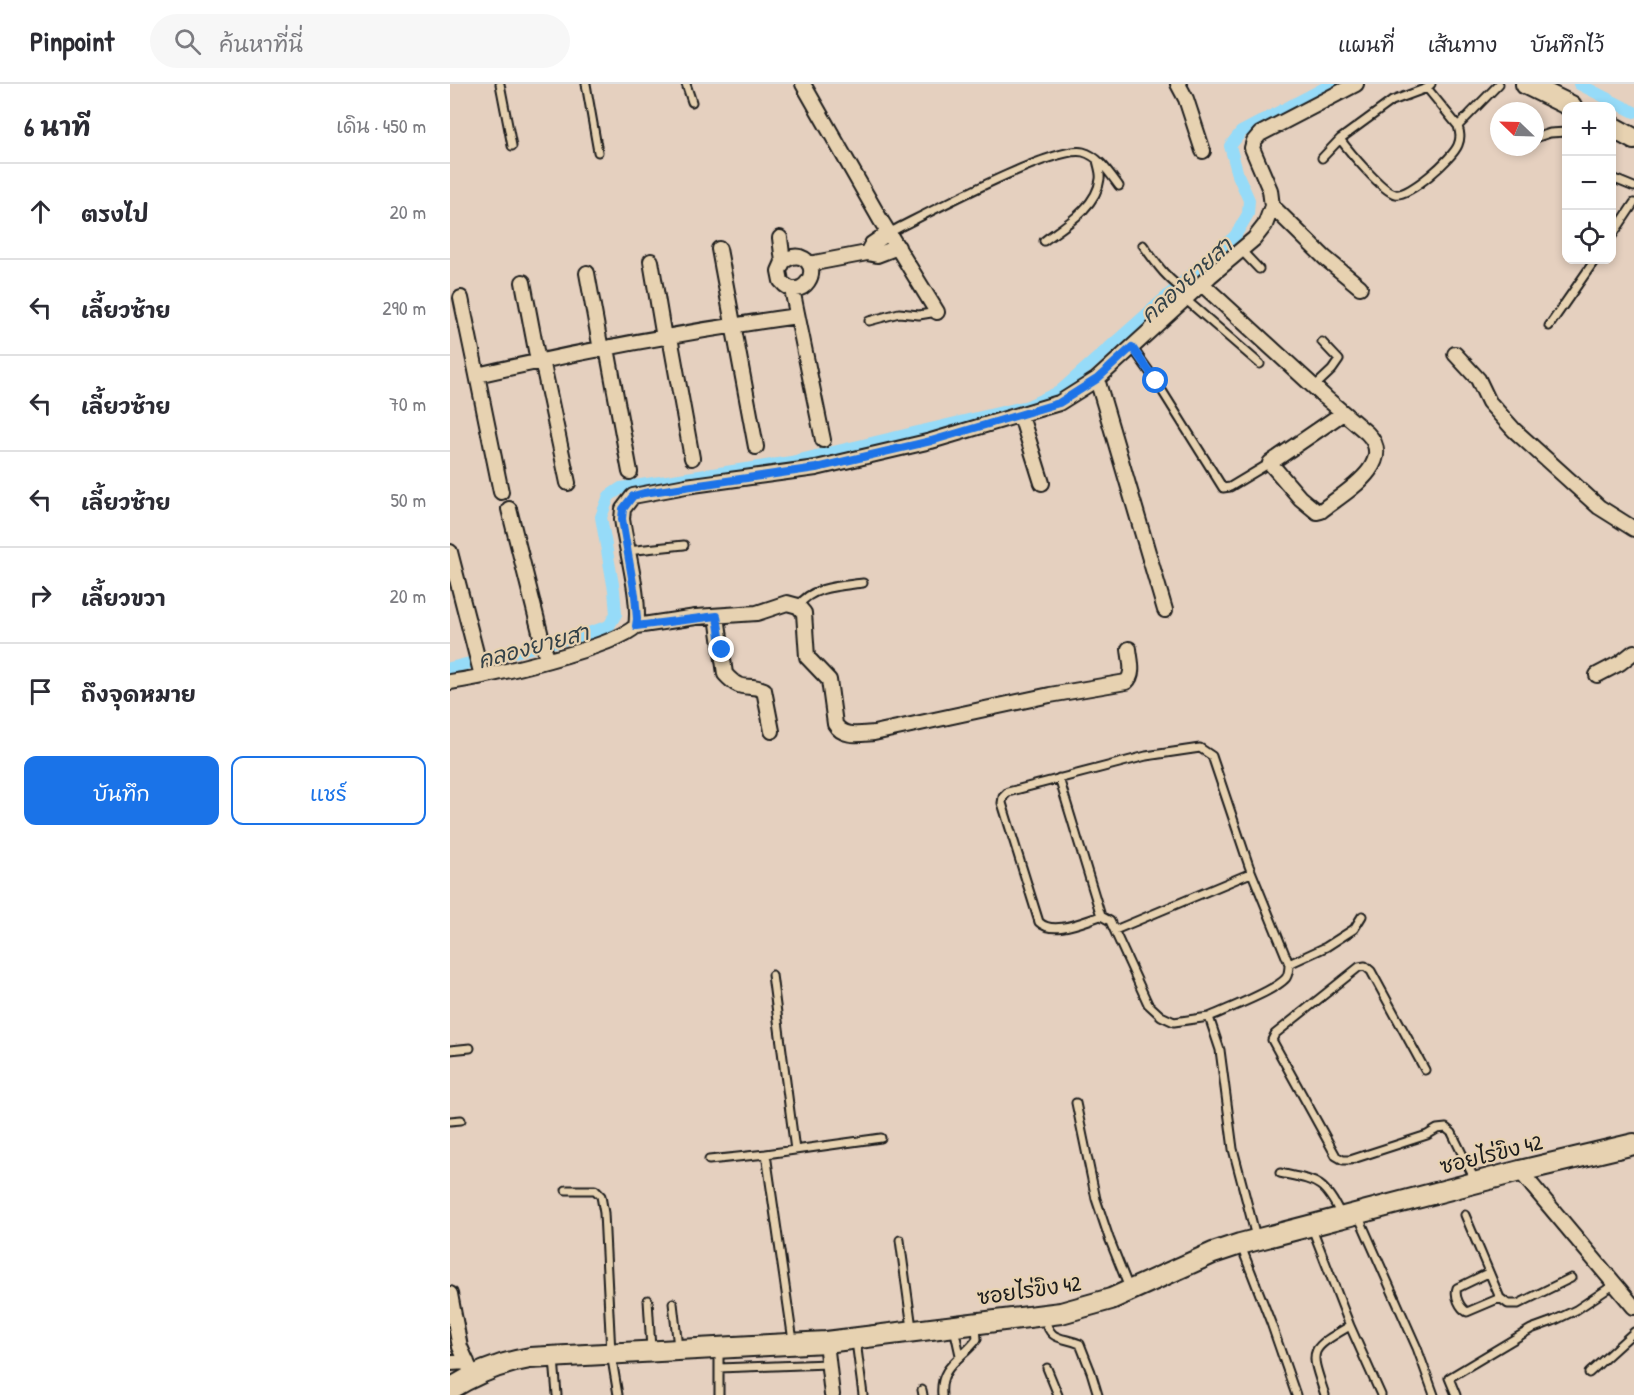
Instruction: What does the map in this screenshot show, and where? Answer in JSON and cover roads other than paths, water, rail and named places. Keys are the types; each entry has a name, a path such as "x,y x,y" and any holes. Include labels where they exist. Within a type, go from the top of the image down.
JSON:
{"street":[{"path":"803,84 888,233 937,312"},
{"path":"1178,84 1186,99 1203,151"},
{"path":"636,626 636,602 622,519 623,509 633,496 686,486 816,468 931,441 1059,403 1097,379 1185,294 1202,284 1254,239 1265,225 1272,206 1270,190 1252,148 1260,134 1356,84"},
{"path":"1526,84 1563,102"},
{"path":"1616,130 1634,139"},
{"path":"1272,206 1325,258 1360,287"},
{"path":"867,253 872,244 888,233"},
{"path":"780,238 783,262 779,276 784,284 792,289 798,289 807,284 811,274 809,264 796,256 783,262"},
{"path":"809,264 867,253 878,255 898,247"},
{"path":"719,249 756,447"},
{"path":"651,261 692,458"},
{"path":"587,273 630,472"},
{"path":"524,282 568,483"},
{"path":"1202,284 1372,438 1377,450 1376,459 1365,477 1321,511 1313,510 1270,463 1343,413"},
{"path":"792,289 823,440"},
{"path":"461,298 501,492"},
{"path":"477,375 667,337 797,316"},
{"path":"1455,354 1478,379 1494,408 1514,430 1599,507 1634,530"},
{"path":"1097,379 1165,610"},
{"path":"1021,416 1042,483"},
{"path":"509,509 544,651"},
{"path":"450,552 481,674"},
{"path":"450,682 481,674 544,651 617,637 636,626 757,612 787,603 798,606 804,614 807,657 829,680 839,730 846,734 874,733 1050,694 1126,682 1131,673 1129,650"},
{"path":"717,616 724,674 740,687 758,687 764,690 772,731"},
{"path":"1597,675 1620,663 1634,652"},
{"name":"ซอยไร่ขิง 42","path":"450,1389 470,1369 507,1362 554,1356 826,1342 1045,1315 1092,1306 1213,1253 1249,1242 1350,1215 1456,1193 1476,1182 1634,1144"},
{"path":"1520,1170 1634,1307"},
{"path":"450,1294 460,1347 470,1369"},
{"path":"826,1342 832,1395"},
{"path":"450,1363 470,1369"}],"lane":[{"path":"500,84 512,146"},
{"path":"586,84 598,152"},
{"path":"686,84 692,102"},
{"path":"1458,126 1499,84"},
{"path":"1322,158 1340,139 1392,101 1429,86 1458,126 1460,135 1455,151 1438,168 1407,193 1398,195 1390,193 1340,139"},
{"path":"1544,136 1562,133"},
{"path":"888,233 974,189 1064,153 1082,152 1097,159 1119,186"},
{"path":"1044,241 1081,212 1096,194 1100,178 1097,159"},
{"path":"1616,180 1634,187"},
{"path":"1616,229 1634,203"},
{"path":"1143,245 1155,265 1166,277 1260,364"},
{"path":"1240,250 1259,269"},
{"path":"1549,327 1592,264"},
{"path":"868,321 899,313 919,315 937,312"},
{"path":"1314,387 1339,360 1322,342"},
{"path":"1132,347 1223,488 1230,488 1270,463"},
{"path":"627,551 684,545"},
{"path":"798,606 808,595 829,588 863,583"},
{"path":"1059,778 1101,916 1110,921 1148,1004 1161,1016 1174,1022 1209,1017 1271,988 1285,979 1289,972 1289,964 1251,873 1212,756 1200,748 1178,750 1059,778 1008,792 1003,796 1002,803 1039,922 1045,928 1053,929 1101,916"},
{"path":"1115,930 1251,873"},
{"path":"1289,964 1326,947 1354,929 1362,916"},
{"path":"1425,1070 1371,971 1365,966 1359,967 1275,1034 1272,1040 1336,1156 1343,1160 1350,1160 1427,1135 1437,1129 1446,1128 1452,1133 1476,1182"},
{"path":"772,975 795,1150"},
{"path":"1209,1017 1220,1050 1233,1149 1249,1242 1271,1323 1296,1395"},
{"path":"450,1050 470,1048"},
{"path":"1076,1103 1096,1199 1130,1290"},
{"path":"450,1121 460,1120"},
{"path":"709,1160 882,1138"},
{"path":"766,1154 793,1344"},
{"path":"1280,1173 1322,1184 1350,1215 1417,1348 1434,1395"},
{"path":"566,1190 595,1190 601,1196 604,1213 611,1353 618,1395"},
{"path":"1465,1215 1500,1298 1508,1304 1518,1304 1571,1278"},
{"path":"1311,1225 1350,1326 1381,1395"},
{"path":"900,1240 913,1331"},
{"path":"1488,1273 1457,1288 1456,1296 1463,1310 1467,1312 1500,1298"},
{"path":"1456,1395 1449,1378 1531,1329 1576,1310 1615,1284"},
{"path":"648,1300 651,1351"},
{"path":"673,1303 678,1350"},
{"path":"1045,1315 1048,1330 1054,1336 1080,1344 1092,1371 1098,1395"},
{"path":"942,1395 945,1373 977,1339 975,1322"},
{"path":"954,1325 960,1355"},
{"path":"1325,1395 1313,1360 1315,1351 1322,1342 1350,1326"},
{"path":"1588,1373 1634,1332"},
{"path":"855,1338 863,1395"},
{"path":"719,1347 719,1395"},
{"path":"554,1356 554,1380 557,1395"},
{"path":"719,1368 828,1364"},
{"path":"1047,1368 1058,1395"}],"waterway":[{"name":"คลองยายสา","path":"450,668 586,634 609,626 616,614 601,517 609,496 621,488 791,462 1028,406 1059,392 1235,236 1248,214 1249,200 1238,175 1230,146 1241,132 1332,84"},
{"path":"1579,84 1634,112"}]}
